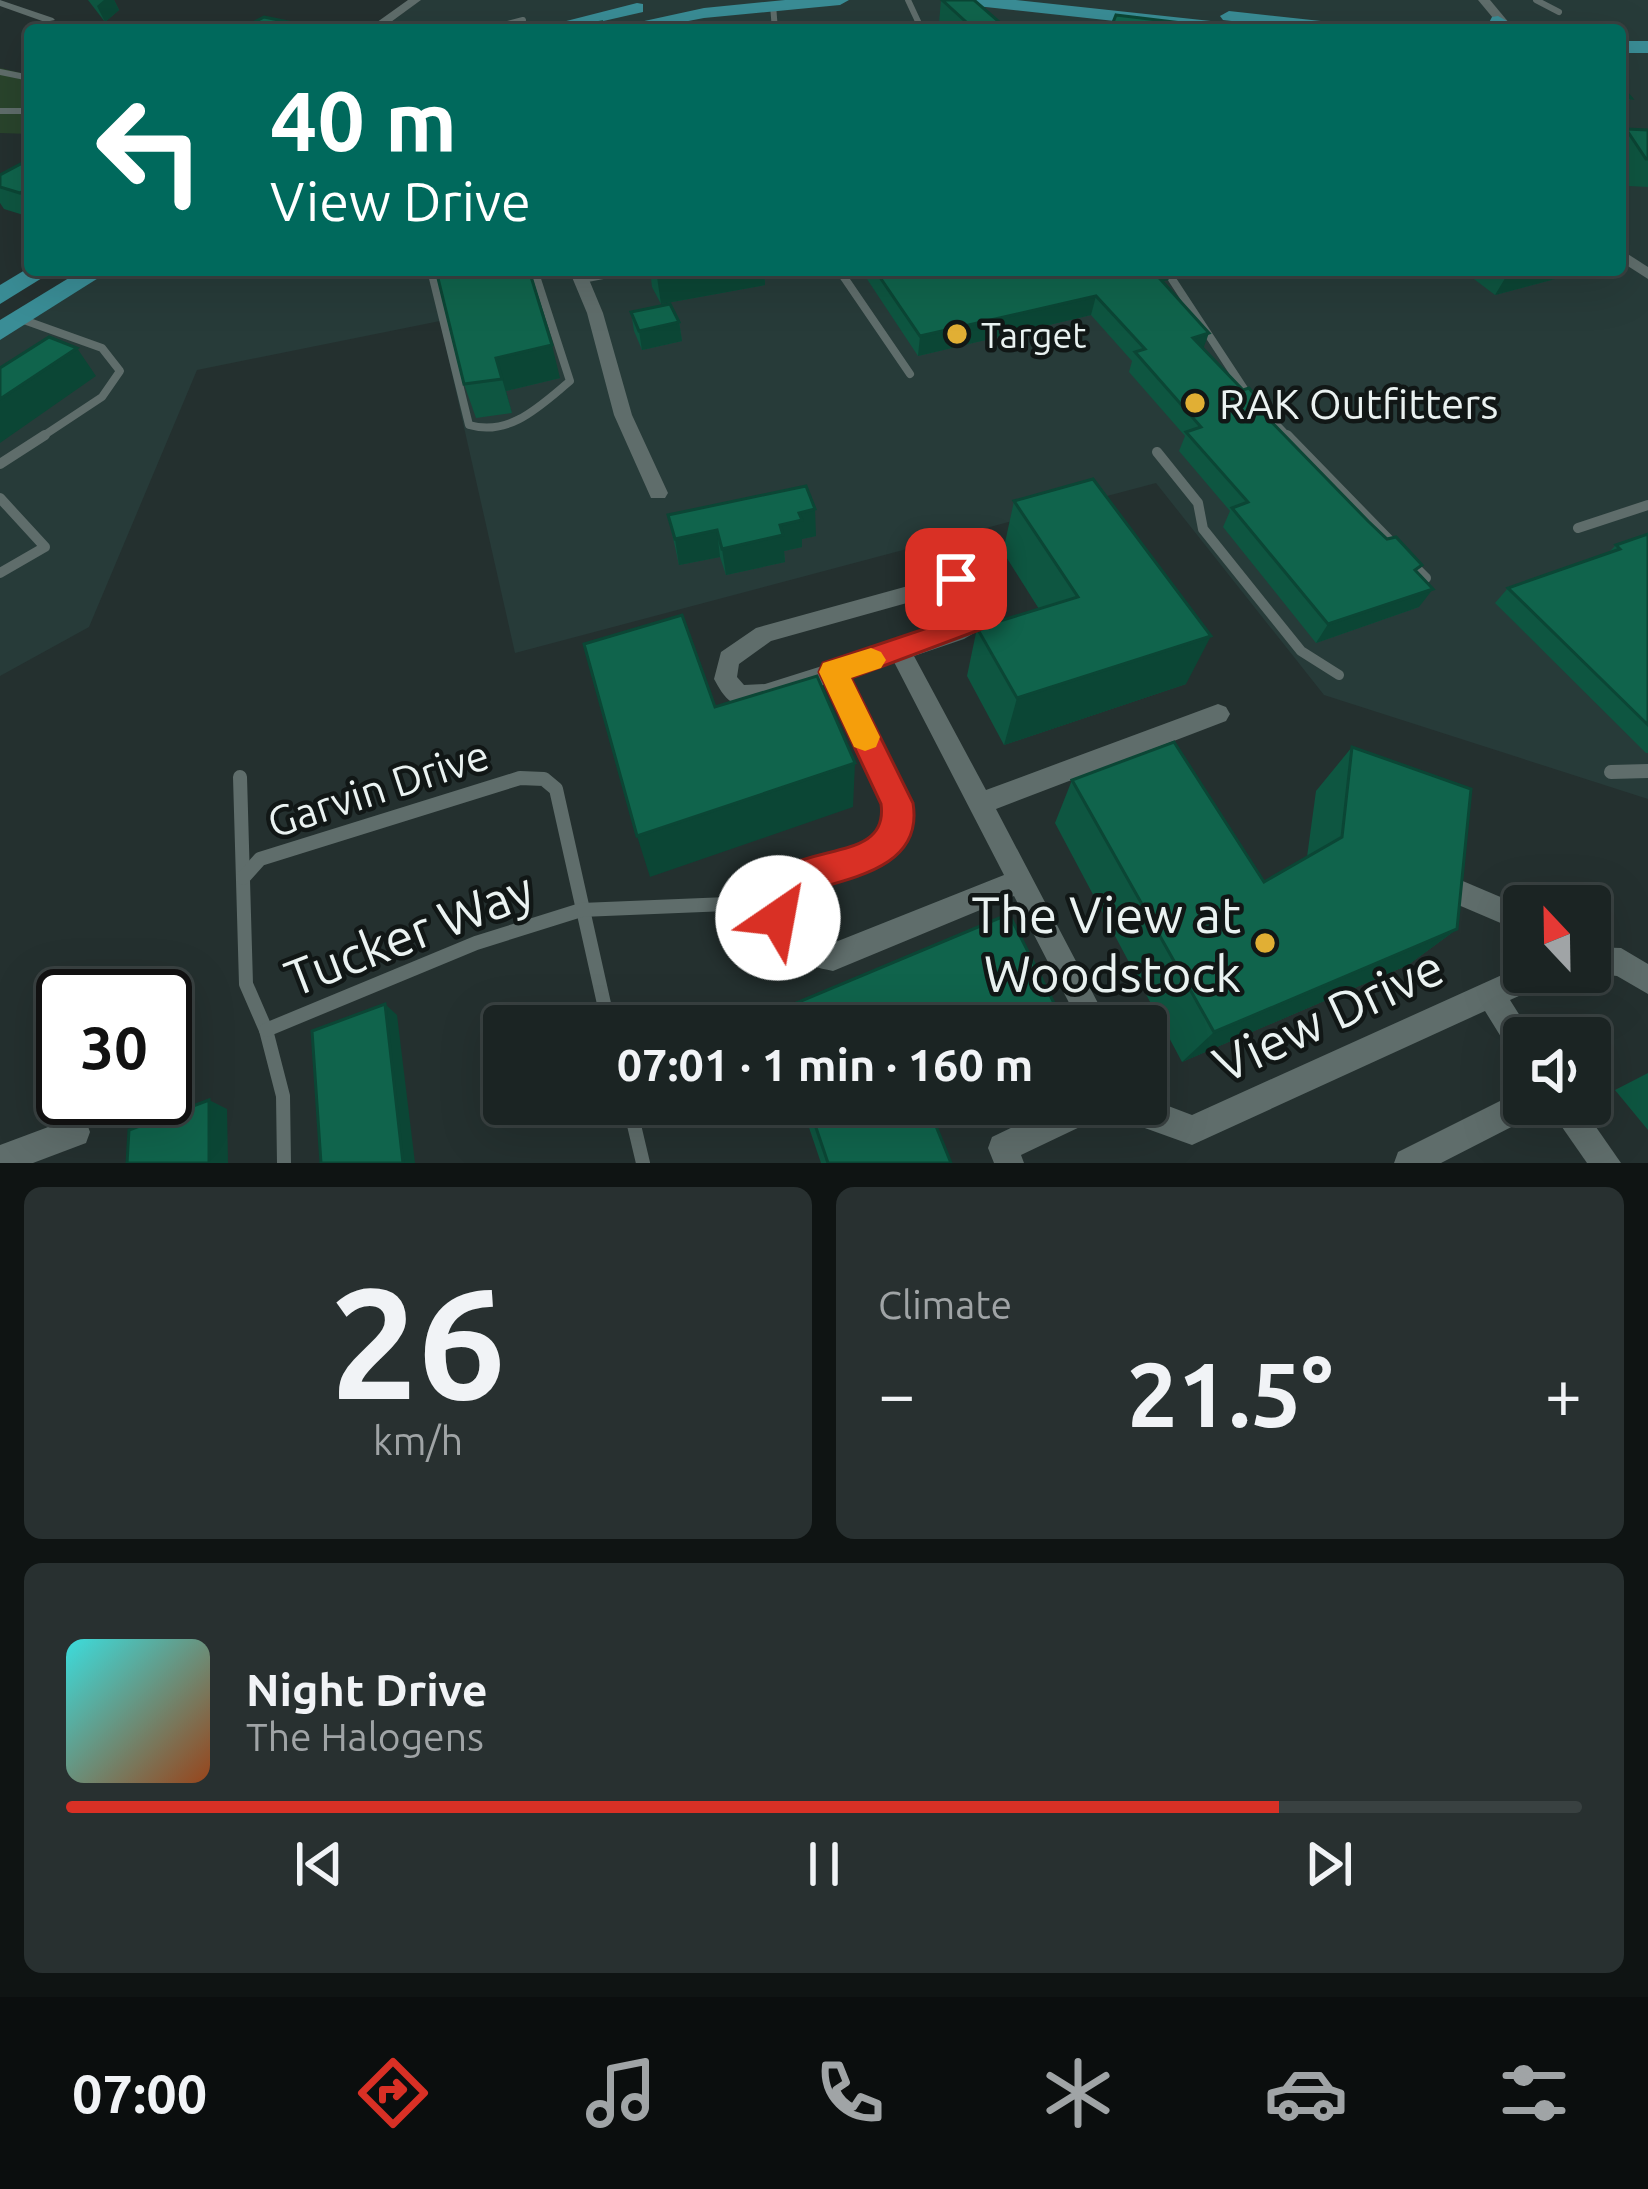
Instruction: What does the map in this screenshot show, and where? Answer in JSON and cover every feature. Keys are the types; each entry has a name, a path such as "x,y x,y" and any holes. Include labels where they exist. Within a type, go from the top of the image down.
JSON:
{"main road":[{"path":"537,24 621,6 686,0"},
{"path":"646,24 772,2 840,0"},
{"path":"967,0 1192,24"},
{"path":"1097,0 1306,24"},
{"path":"0,296 33,276"},
{"path":"10,326 89,276"}],"street":[{"path":"381,24 415,0"},
{"path":"0,2 49,20"},
{"path":"580,276 623,416 658,493"},
{"path":"956,579 975,581 987,601 985,616 956,633 900,651 749,696 730,690 723,671 742,646 764,634 956,579"},
{"path":"900,651 1085,1005"},
{"path":"833,672 897,803 900,825 890,843 862,858 791,879 777,893 785,938 802,951 833,957 1021,881"},
{"path":"982,803 1218,714"},
{"name":"View Drive","path":"1451,889 1503,911"},
{"path":"1611,958 1648,980"},
{"path":"1611,962 1621,962"},
{"name":"View Drive","path":"1167,1121 1192,1130 1503,988"},
{"name":"View Drive","path":"1490,993 1505,1017"},
{"path":"1421,1160 1503,1115"},
{"path":"1009,1163 1003,1148 1051,1125"},
{"path":"1577,1125 1606,1163"},
{"path":"0,1160 75,1132"}],"lane":[{"path":"1536,0 1559,12"},
{"path":"432,276 469,425 485,430 516,421 570,381 536,276"},
{"path":"842,276 910,374"},
{"path":"1170,276 1248,395 1426,578"},
{"path":"0,464 102,397 119,371 102,348 76,336 10,326"},
{"path":"58,346 76,336"},
{"path":"1157,452 1198,503 1203,529 1300,651 1339,675"},
{"path":"0,498 44,548 0,573"},
{"path":"1578,528 1648,505"},
{"path":"1610,772 1648,771"},
{"path":"240,778 246,984 266,1030 283,1096 284,1163"},
{"name":"Garvin Drive","path":"243,878 260,859 520,778 544,778 556,789 581,910"},
{"name":"Tucker Way","path":"266,1030 454,951 581,910 682,909 777,901"},
{"path":"581,910 604,1005"},
{"path":"633,1125 643,1163"}],"shaded area":[{"path":"420,0 1648,0 1648,799 1324,695 1156,483 515,653 440,321 197,370 89,627 0,676 0,328 95,276 1626,276 1626,24 389,24"}],"green space":[{"path":"0,68 24,74 24,134 0,133"}],"building":[{"path":"942,0 974,0 1002,24 968,24"},
{"path":"1116,15 1191,24 1112,24"},
{"path":"264,17 293,23 291,24 251,24"},
{"path":"1626,129 1648,130 1648,159 1646,159"},
{"path":"24,162 24,191 0,187 0,175"},
{"path":"437,276 531,276 552,345 496,358 502,379 464,384"},
{"path":"879,276 1163,276 1166,279 1161,280 1209,333 1193,338 1243,390 1249,388 1258,399 1253,403 1368,521 1387,539 1396,537 1422,565 1415,570 1433,589 1328,624 1232,508 1248,502 1186,432 1201,427 1135,352 1145,349 1096,296 920,336"},
{"path":"670,304 679,322 639,331 631,312"},
{"path":"49,337 77,348 0,399 0,368"},
{"path":"1093,479 1211,636 1017,698 977,628 1078,597 1014,501"},
{"path":"806,486 815,509 799,513 802,520 780,525 783,535 722,549 717,530 675,539 668,515"},
{"path":"1648,534 1648,725 1508,588 1620,549 1616,545"},
{"path":"682,615 715,707 817,676 855,763 637,836 584,644"},
{"path":"1174,742 1264,882 1342,837 1352,747 1471,789 1457,929 1214,1032 1072,780"},
{"path":"1009,914 1055,1005 791,1005"},
{"path":"385,1004 403,1163 321,1163 312,1031"},
{"path":"209,1100 209,1163 127,1163 129,1130 142,1125 192,1125 192,1106"},
{"name":"The View at Woodstock","path":"815,1125 936,1125 951,1163 828,1163"}],"slow traffic":[{"path":"865,737 833,672 871,660"}],"place":[{"name":"Target","path":"957,334"},
{"name":"RAK Outfitters","path":"1195,403"},
{"name":"The View at Woodstock","path":"1265,943"}],"route":[{"path":"778,918 777,893 791,879 862,858 890,843 900,825 897,803 833,672 976,623 985,616 987,601 975,581 956,579"}]}
